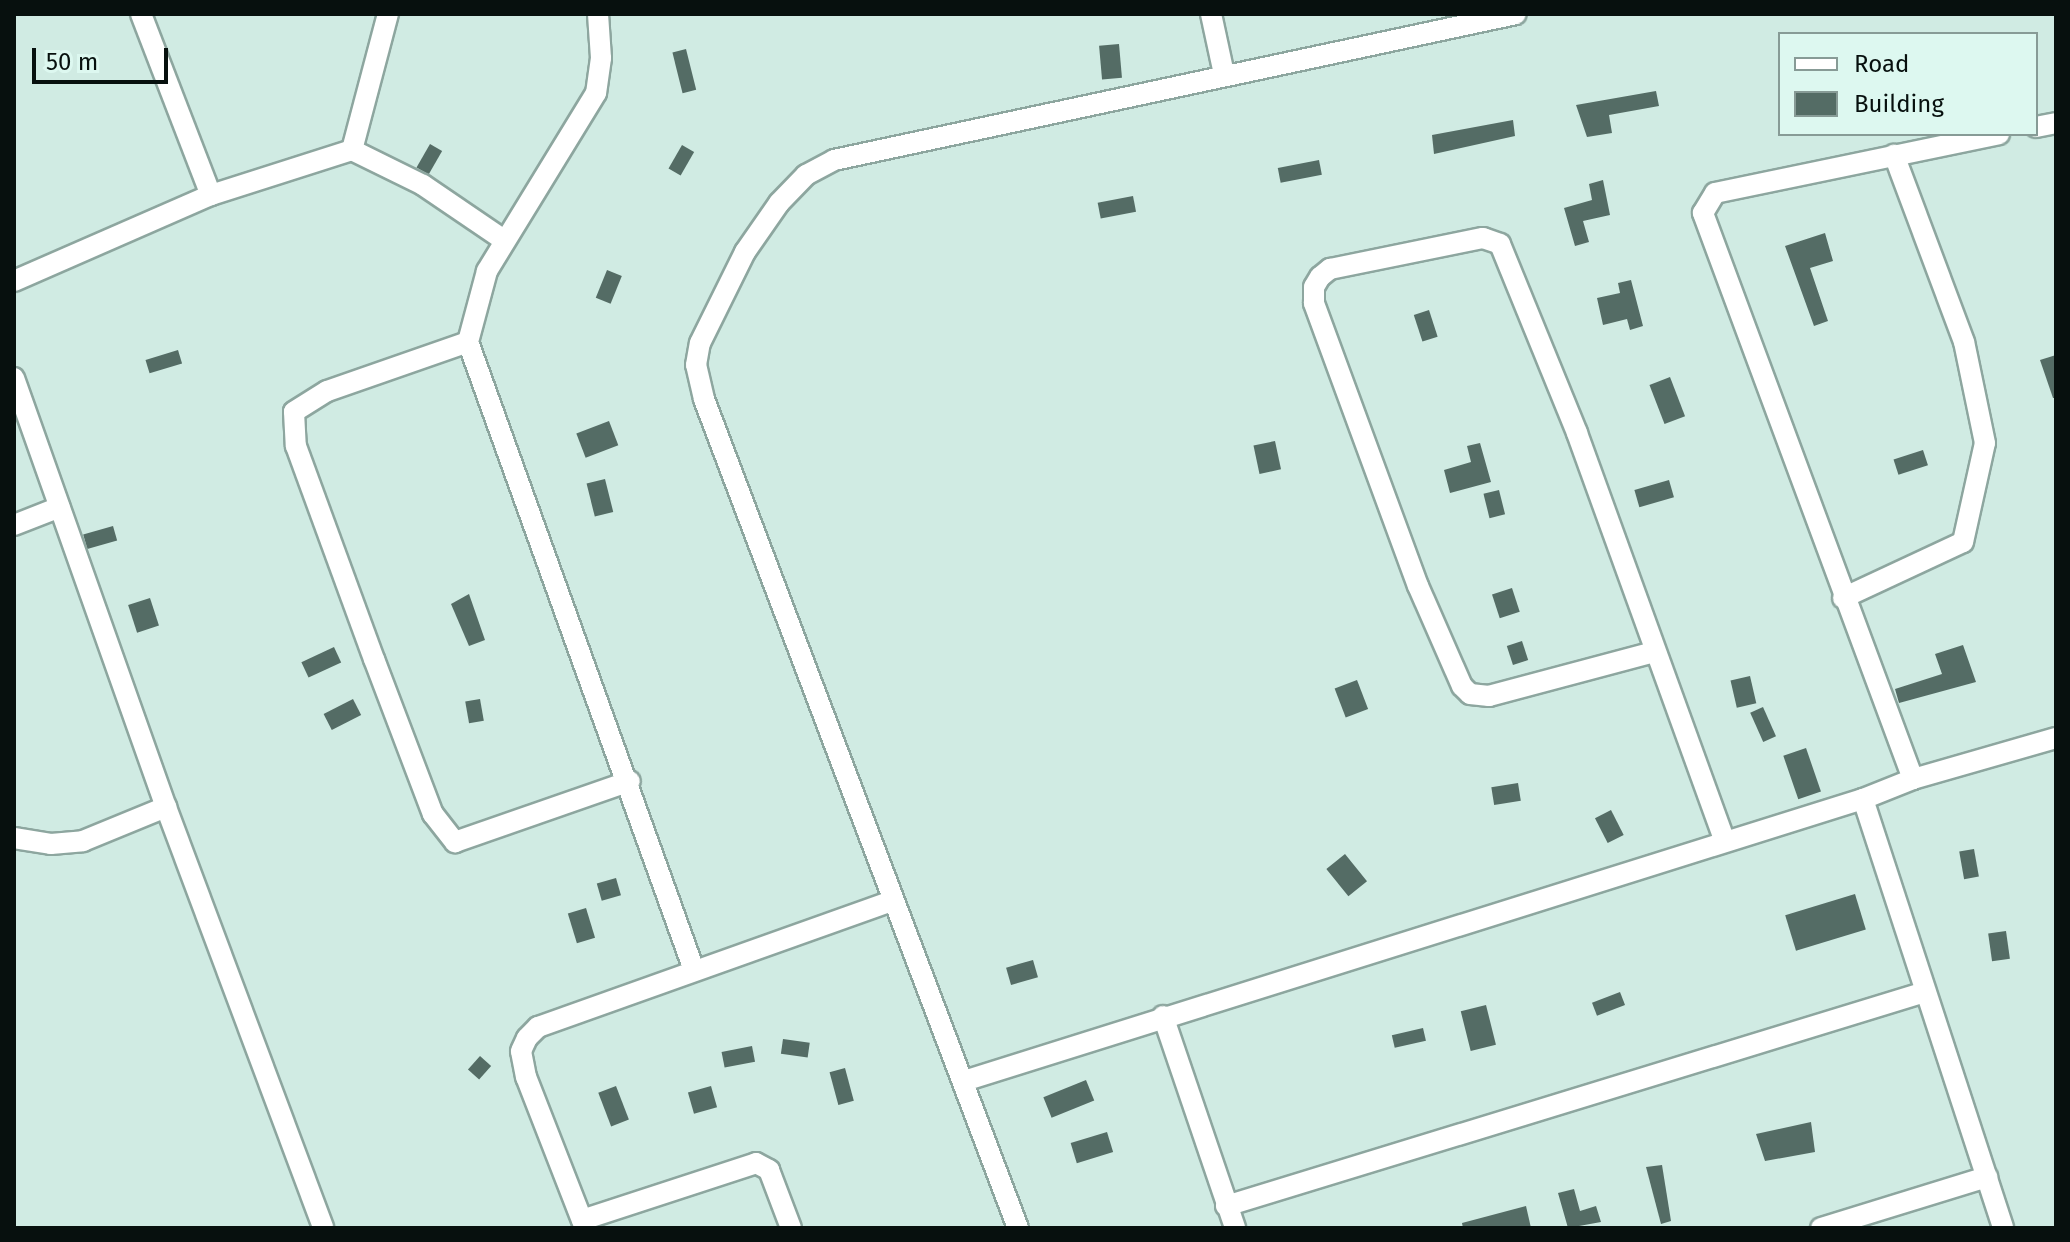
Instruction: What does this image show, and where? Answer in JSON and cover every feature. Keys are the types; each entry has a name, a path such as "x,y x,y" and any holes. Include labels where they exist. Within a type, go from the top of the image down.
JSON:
{"street":[{"path":"141,14 211,195"},
{"path":"352,150 388,14"},
{"path":"598,14 601,58 596,93 487,271 468,342 630,781 694,970"},
{"path":"1211,14 1224,74"},
{"path":"1018,1228 964,1081 891,901 704,399 696,365 700,343 745,252 779,203 806,175 834,160 1224,74 1516,14"},
{"path":"1913,779 1843,598 1703,213 1715,193 1989,136"},
{"path":"14,281 211,195 352,150 423,185 504,240"},
{"path":"1843,598 1963,542 1985,443 1964,342 1894,155"},
{"path":"1654,652 1489,696 1470,694 1462,686 1418,586 1314,303 1314,287 1320,277 1330,269 1483,238 1500,244 1577,433 1725,841"},
{"path":"468,342 327,391 294,412 290,424 374,659 433,814 455,842 630,781"},
{"path":"14,378 166,807 323,1228"},
{"path":"14,525 60,507"},
{"path":"964,1081 1163,1016 1863,799 1913,779 2056,738"},
{"path":"1863,799 2003,1228"},
{"path":"14,838 51,844 83,841 166,807"},
{"path":"791,1228 769,1170 756,1163 583,1224 526,1077 521,1051 538,1027 891,901"},
{"path":"1226,1206 1925,992"},
{"path":"1163,1016 1235,1228"},
{"path":"1821,1228 1987,1177"}],"building":[{"path":"1119,44 1122,78 1102,80 1099,46"},
{"path":"686,49 696,90 683,93 672,52"},
{"path":"1656,91 1659,106 1609,115 1612,133 1587,137 1576,105"},
{"path":"1513,120 1515,136 1434,154 1432,135"},
{"path":"430,144 442,151 429,174 416,167"},
{"path":"682,145 694,152 681,175 668,168"},
{"path":"1319,160 1322,175 1281,183 1278,168"},
{"path":"1603,180 1610,215 1583,221 1589,242 1575,246 1564,208 1592,200 1589,184"},
{"path":"1133,196 1136,212 1101,219 1098,203"},
{"path":"1825,233 1833,261 1810,268 1828,321 1814,326 1785,246"},
{"path":"607,270 622,276 611,304 596,298"},
{"path":"1631,280 1643,326 1630,330 1627,319 1603,325 1597,298 1620,293 1618,283"},
{"path":"1429,310 1438,337 1422,342 1414,315"},
{"path":"178,350 182,363 150,373 145,360"},
{"path":"2056,355 2056,398 2053,398 2040,360"},
{"path":"1670,377 1685,416 1665,424 1649,385"},
{"path":"609,421 618,445 586,458 576,434"},
{"path":"1275,441 1281,469 1260,474 1253,446"},
{"path":"1480,443 1491,482 1450,493 1444,470 1471,462 1467,446"},
{"path":"1923,450 1928,465 1898,475 1894,460"},
{"path":"605,479 613,512 595,517 587,484"},
{"path":"1669,480 1674,497 1639,507 1634,490"},
{"path":"1499,490 1505,514 1490,518 1483,494"},
{"path":"113,526 117,540 87,549 83,535"},
{"path":"1512,588 1520,612 1500,618 1492,594"},
{"path":"469,594 485,640 469,646 451,604"},
{"path":"150,598 159,626 137,633 128,605"},
{"path":"1522,641 1528,660 1513,665 1507,646"},
{"path":"1963,645 1976,682 1899,703 1895,689 1942,674 1935,654"},
{"path":"334,647 341,662 309,678 301,662"},
{"path":"1750,676 1756,703 1737,708 1731,680"},
{"path":"1357,680 1368,709 1346,718 1335,689"},
{"path":"353,699 361,715 332,730 324,714"},
{"path":"480,699 484,721 469,723 465,702"},
{"path":"1763,707 1776,736 1763,742 1750,713"},
{"path":"1806,748 1821,791 1798,799 1783,756"},
{"path":"1518,783 1521,801 1494,805 1491,787"},
{"path":"1611,810 1624,835 1608,843 1595,818"},
{"path":"1974,849 1979,877 1964,879 1959,852"},
{"path":"1345,854 1367,881 1348,896 1326,869"},
{"path":"616,878 621,895 602,901 597,884"},
{"path":"1855,894 1866,929 1796,951 1785,915"},
{"path":"586,908 595,938 577,943 568,914"},
{"path":"2006,931 2010,959 1992,961 1988,934"},
{"path":"1033,960 1038,977 1011,985 1006,968"},
{"path":"1620,992 1625,1005 1597,1016 1592,1003"},
{"path":"1486,1005 1496,1045 1471,1051 1461,1011"},
{"path":"1423,1028 1426,1041 1395,1048 1392,1035"},
{"path":"783,1039 810,1043 808,1058 781,1054"},
{"path":"752,1046 755,1062 725,1068 722,1052"},
{"path":"480,1056 491,1066 479,1079 468,1069"},
{"path":"845,1068 854,1101 838,1105 830,1072"},
{"path":"1086,1080 1094,1100 1052,1118 1043,1097"},
{"path":"616,1086 629,1120 611,1126 598,1093"},
{"path":"711,1086 717,1107 694,1114 688,1093"},
{"path":"1811,1122 1815,1152 1765,1161 1756,1134"},
{"path":"1107,1132 1113,1152 1077,1163 1071,1143"},
{"path":"1662,1165 1671,1221 1661,1224 1646,1167"},
{"path":"1574,1189 1580,1211 1596,1206 1601,1222 1568,1228 1558,1193"},
{"path":"1526,1206 1531,1228 1463,1228 1462,1223"}]}
